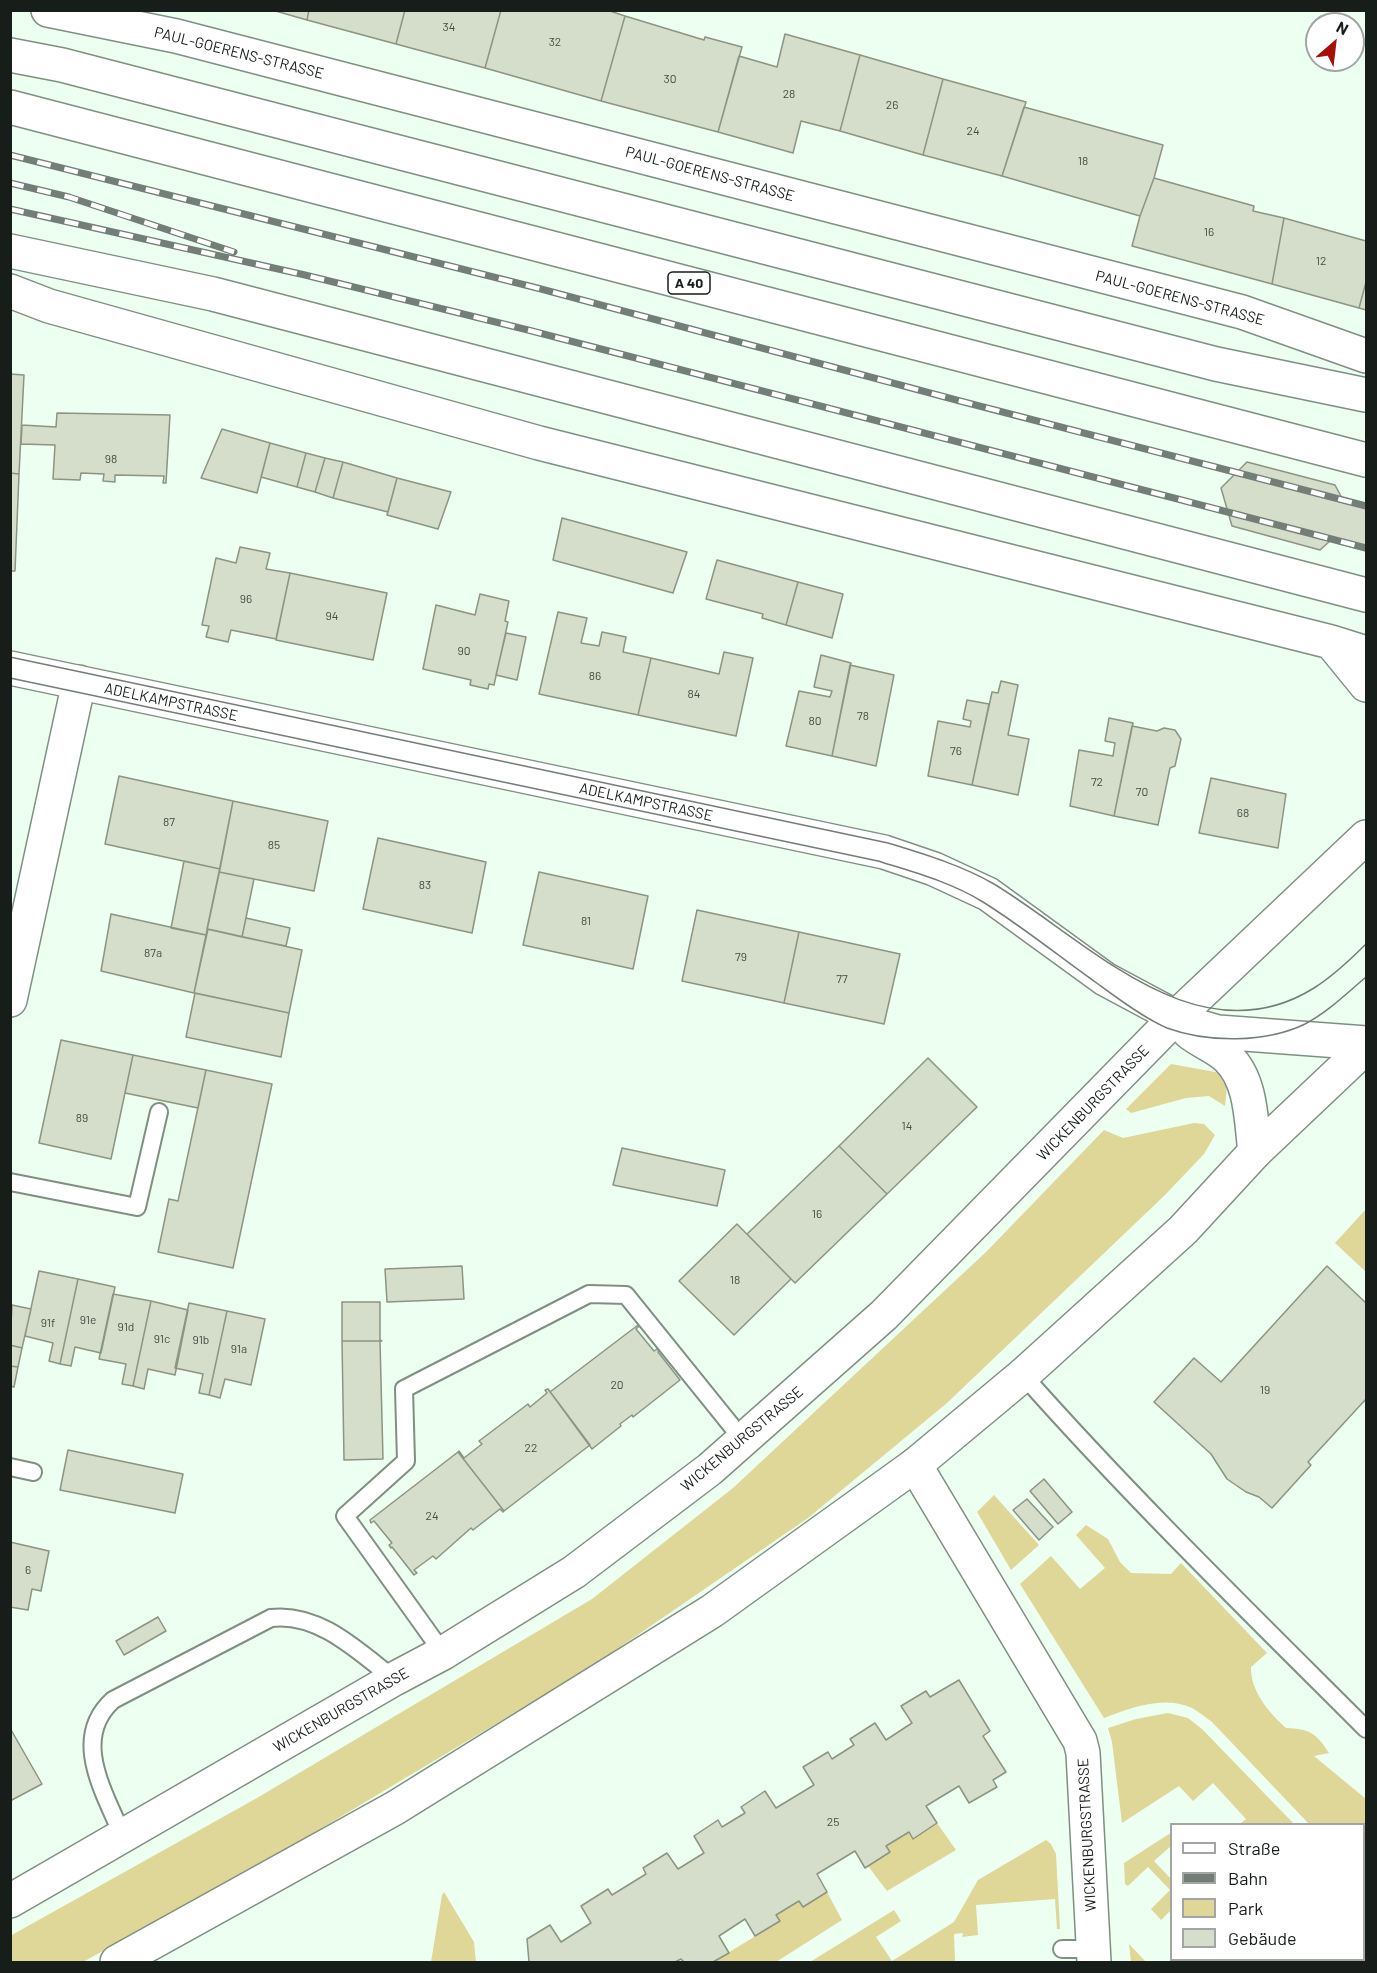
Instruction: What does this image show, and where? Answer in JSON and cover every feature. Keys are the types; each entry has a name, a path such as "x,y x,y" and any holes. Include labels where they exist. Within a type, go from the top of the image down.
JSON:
{"main road":[{"name":"PAUL-GOERENS-STRASSE","path":"48,10 176,36 1242,312 1366,356"},
{"path":"10,55 62,65 361,141 1216,364 1366,395"},
{"name":"A 40","path":"10,108 1366,460"},
{"path":"10,250 213,294 1366,596"},
{"path":"10,291 49,306 539,443 1331,642 1366,653"},
{"path":"1331,642 1366,685"},
{"name":"ADELKAMPSTRASSE","path":"10,668 884,852 934,869 988,894 1105,979 1197,1026 1218,1032 1366,1045"},
{"path":"10,1000 78,682"},
{"name":"WICKENBURGSTRASSE","path":"10,1901 443,1653 574,1572 710,1469 884,1315 1176,1017 1366,837"},
{"name":"ADELKAMPSTRASSE","path":"1176,1017 1191,1034 1228,1058 1238,1071 1246,1091 1255,1152"},
{"path":"117,1962 395,1808 712,1611 915,1466 1023,1375 1183,1230 1255,1152 1366,1045"},
{"name":"WICKENBURGSTRASSE","path":"915,1466 1080,1742 1083,1753 1083,1953"}],"lane":[{"path":"10,1182 137,1207 159,1112"},
{"path":"443,1653 345,1516 406,1461 404,1389 589,1294 626,1295 743,1440"},
{"path":"1023,1375 1218,1582 1366,1729"},
{"path":"10,1467 33,1472"},
{"path":"123,1837 93,1759 92,1740 96,1722 113,1700 271,1618 286,1616 321,1626 394,1679"}],"green space":[{"path":"1171,1064 1226,1074 1225,1106 1209,1096 1186,1098 1131,1113 1126,1109"},
{"path":"1194,1123 1204,1124 1215,1135 1204,1154 1165,1195 947,1403 808,1518 591,1667 290,1847 83,1962 11,1962 10,1936 257,1798 592,1599 733,1488 986,1252 1104,1130 1123,1138"},
{"path":"1366,1209 1366,1272 1335,1243"},
{"path":"994,1495 1039,1545 1011,1570 977,1512"},
{"path":"1086,1525 1108,1539 1120,1562 1131,1573 1171,1574 1181,1563 1267,1653 1251,1667 1254,1684 1262,1700 1286,1728 1312,1733 1329,1753 1314,1756 1366,1799 1365,1862 1365,1823 1308,1823 1211,1721 1194,1709 1181,1704 1147,1704 1104,1718 1020,1584 1051,1556 1080,1589 1105,1568 1076,1535"},
{"path":"1168,1713 1188,1718 1202,1729 1293,1823 1241,1823 1246,1819 1213,1783 1193,1801 1179,1786 1122,1823 1112,1742 1108,1728 1136,1719"},
{"path":"937,1823 956,1850 887,1891 868,1866 890,1852 886,1846 909,1832 913,1838"},
{"path":"1170,1835 1170,1847 1154,1861 1170,1878 1170,1890 1148,1867 1128,1886 1125,1884 1124,1863"},
{"path":"1046,1840 1056,1854 1060,1929 1057,1929 1055,1899 976,1905 978,1935 962,1937 963,1933 954,1934 955,1962 810,1962 894,1910 901,1921 876,1937 892,1961 954,1922 978,1880"},
{"path":"1170,1890 1170,1911 1161,1920 1151,1909"},
{"path":"444,1892 474,1942 476,1962 431,1962"},
{"path":"827,1892 842,1920 776,1962 713,1962 780,1921 776,1915 799,1901 803,1906"},
{"path":"1129,1944 1146,1962 1131,1962"}],"building":[{"path":"272,10 309,10 307,20"},
{"path":"309,10 405,10 396,44 307,20"},
{"path":"405,10 501,10 485,68 396,44"},
{"path":"501,10 607,10 625,16 601,101 485,68"},
{"path":"625,16 704,40 705,37 742,47 718,132 601,101"},
{"path":"785,34 860,55 840,131 801,121 793,153 718,132 739,56 777,67"},
{"path":"860,55 943,79 923,155 840,131"},
{"path":"943,79 1026,102 1002,176 923,155"},
{"path":"1024,107 1163,145 1140,216 1002,176"},
{"path":"1154,178 1254,206 1253,211 1284,218 1272,284 1132,246"},
{"path":"1284,218 1366,241 1366,282 1359,308 1272,284"},
{"path":"1366,282 1366,310 1359,308"},
{"path":"10,374 24,375 19,474 10,473"},
{"path":"57,413 170,415 166,483 163,483 164,476 115,475 115,482 103,481 104,474 81,473 80,480 53,479 55,445 21,444 22,425 56,427"},
{"path":"222,429 270,443 257,493 201,478"},
{"path":"270,443 306,453 297,487 261,477"},
{"path":"306,453 325,458 315,492 297,487"},
{"path":"325,458 343,462 333,498 315,492"},
{"path":"343,462 397,478 388,512 333,498"},
{"path":"1247,462 1335,485 1342,498 1366,504 1366,551 1330,541 1320,550 1232,526 1221,488"},
{"path":"10,473 19,474 15,571 10,571"},
{"path":"397,478 451,492 438,529 387,515"},
{"path":"562,518 687,552 673,593 553,560"},
{"path":"240,547 270,553 266,569 290,573 276,639 231,630 228,642 206,637 209,626 202,625 216,558 236,563"},
{"path":"717,560 798,582 786,625 762,618 763,614 706,599"},
{"path":"290,573 387,593 373,660 276,640"},
{"path":"798,582 843,594 832,638 786,625"},
{"path":"480,594 509,601 505,621 508,622 494,685 489,684 488,689 470,685 471,680 423,669 436,605 475,615"},
{"path":"558,612 587,618 581,643 599,646 602,632 626,637 623,652 651,658 638,715 539,694"},
{"path":"506,633 526,637 517,680 496,675"},
{"path":"724,652 753,658 736,736 638,715 651,658 719,674"},
{"path":"821,655 851,663 832,756 786,746 799,691 830,697 832,691 814,687"},
{"path":"850,665 894,675 876,766 832,756"},
{"path":"1001,681 1018,685 1008,735 1029,739 1018,795 972,785 992,692 998,693"},
{"path":"967,700 989,704 972,785 928,776 938,721 970,727 971,721 963,719"},
{"path":"1109,718 1133,723 1114,816 1070,806 1079,750 1113,756 1115,743 1105,741"},
{"path":"1132,726 1157,731 1164,728 1175,730 1181,739 1175,766 1170,768 1158,825 1114,816"},
{"path":"119,776 233,801 220,869 105,844"},
{"path":"1211,778 1286,794 1278,848 1199,833"},
{"path":"233,801 328,821 314,891 219,872"},
{"path":"378,838 486,862 472,933 363,909"},
{"path":"184,861 220,869 206,935 171,928"},
{"path":"219,872 254,879 242,937 207,929"},
{"path":"539,872 648,896 633,969 523,945"},
{"path":"697,910 799,932 784,1003 682,981"},
{"path":"111,914 206,935 194,993 101,971"},
{"path":"246,918 290,928 286,946 242,937"},
{"path":"208,929 302,950 289,1013 194,993"},
{"path":"799,932 900,954 884,1024 784,1003"},
{"path":"195,993 289,1013 281,1057 186,1037"},
{"path":"61,1040 133,1055 111,1159 39,1143"},
{"path":"133,1055 206,1070 198,1108 125,1093"},
{"path":"928,1058 977,1107 887,1194 839,1146"},
{"path":"206,1070 272,1084 233,1268 158,1252 169,1199 178,1201"},
{"path":"839,1146 887,1194 795,1283 747,1234"},
{"path":"622,1148 725,1170 717,1206 613,1185"},
{"path":"737,1224 791,1279 734,1335 679,1281"},
{"path":"462,1266 464,1299 387,1302 385,1269"},
{"path":"1327,1266 1366,1303 1366,1399 1308,1462 1311,1465 1272,1508 1259,1497 1246,1492 1227,1479 1211,1454 1154,1402 1194,1358 1221,1382"},
{"path":"39,1271 78,1279 60,1364 49,1361 53,1343 25,1336"},
{"path":"78,1279 115,1287 101,1353 75,1347 71,1366 60,1364"},
{"path":"113,1294 151,1301 133,1386 122,1384 126,1364 99,1359"},
{"path":"151,1301 188,1310 175,1375 148,1369 144,1389 133,1386"},
{"path":"342,1302 380,1302 380,1340 382,1341 342,1341"},
{"path":"189,1303 227,1311 209,1395 199,1393 203,1374 175,1368"},
{"path":"12,1305 31,1309 22,1348 10,1345"},
{"path":"227,1311 265,1319 251,1385 225,1379 220,1398 209,1395"},
{"path":"638,1325 636,1329 654,1351 657,1349 659,1351 680,1380 633,1417 632,1415 620,1424 621,1426 592,1449 550,1392"},
{"path":"342,1341 380,1341 383,1459 344,1460"},
{"path":"10,1345 22,1348 18,1367 10,1366"},
{"path":"10,1366 18,1367 14,1387 10,1386"},
{"path":"548,1389 590,1445 504,1511 458,1452 464,1458 482,1444 479,1441 528,1404 530,1407 547,1393 545,1390"},
{"path":"68,1450 183,1474 175,1513 60,1490"},
{"path":"458,1452 504,1511 500,1509 473,1530 471,1528 436,1559 433,1556 414,1570 417,1573 414,1575 391,1548 389,1545 392,1543 374,1521 371,1523 370,1520"},
{"path":"1044,1479 1072,1512 1058,1524 1030,1491"},
{"path":"1027,1499 1053,1527 1039,1540 1013,1510"},
{"path":"10,1542 49,1551 41,1591 32,1589 28,1610 10,1607"},
{"path":"158,1617 166,1631 124,1655 116,1641"},
{"path":"959,1680 990,1731 983,1736 1006,1772 993,1780 997,1787 969,1803 959,1786 926,1806 937,1823 913,1839 909,1832 886,1846 890,1852 865,1868 855,1851 817,1874 827,1892 803,1907 799,1901 776,1915 780,1921 755,1936 745,1919 719,1936 729,1953 713,1962 684,1962 681,1959 675,1962 529,1962 527,1939 550,1925 561,1942 591,1923 581,1906 608,1889 612,1895 646,1874 643,1868 667,1853 678,1869 704,1853 694,1836 718,1820 722,1827 745,1813 741,1807 765,1791 776,1808 814,1785 803,1767 828,1752 832,1759 854,1745 850,1739 875,1723 886,1740 912,1723 901,1706 926,1691 930,1697"},
{"path":"10,1728 42,1784 10,1801"}],"tram line":[{"path":"10,657 888,843 942,860 981,877 1030,908 1105,961 1145,984 1186,1002 1228,1010 1270,1007 1314,988 1366,944"},
{"path":"10,678 878,861 932,878 971,895 1141,1014 1158,1024 1183,1033 1237,1039 1273,1035 1290,1030 1322,1014 1366,977"}],"railway":[{"path":"10,155 541,289 1366,506"},
{"path":"10,183 69,197 234,252"},
{"path":"10,209 305,275 528,330 1366,548"}]}
